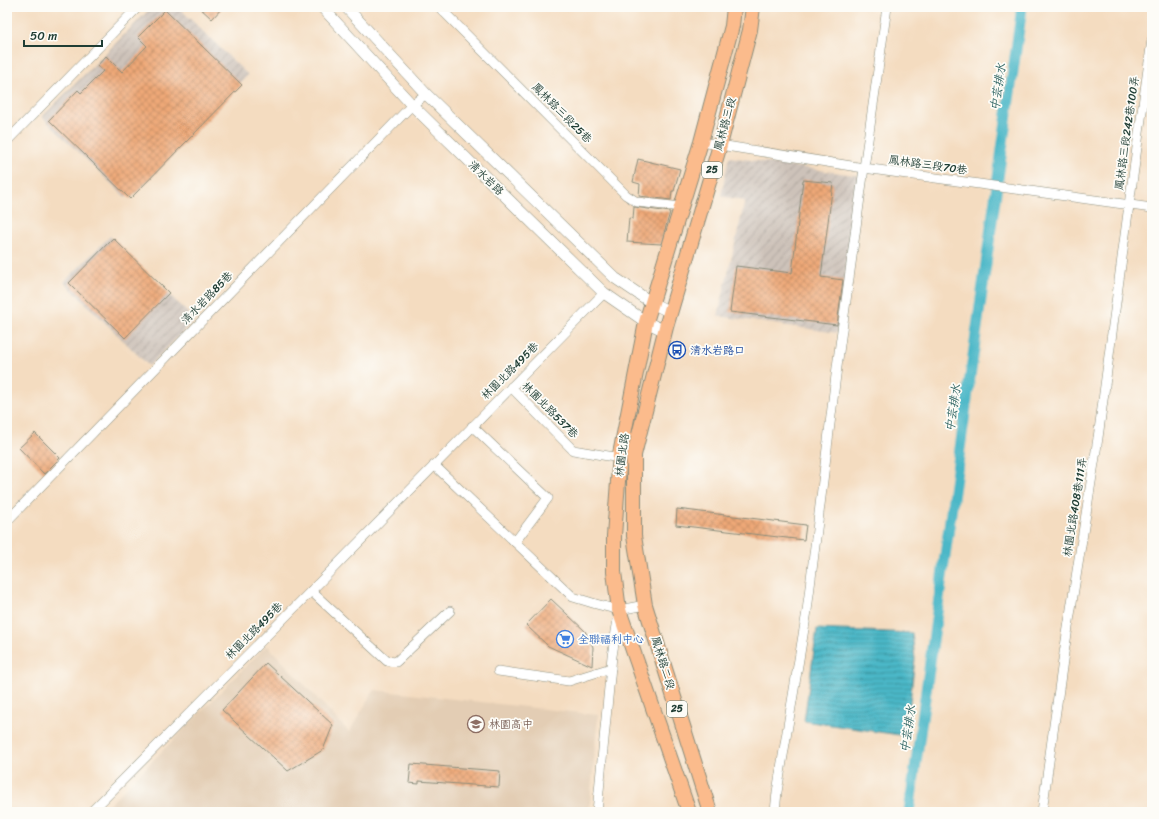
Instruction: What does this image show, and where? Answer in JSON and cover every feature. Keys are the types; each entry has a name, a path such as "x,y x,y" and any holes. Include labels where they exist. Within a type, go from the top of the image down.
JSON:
{"main road":[{"name":"鳳林路三段","path":"652,303 701,142 732,26 734,7"},
{"name":"鳳林路三段","path":"665,331 720,145 750,30 753,7"},
{"name":"林園北路","path":"619,610 614,572 614,536 620,458 646,322 652,303"},
{"name":"林園北路","path":"645,605 634,536 634,455 665,331"},
{"name":"鳳林路二段","path":"645,605 710,812"},
{"name":"鳳林路二段","path":"619,610 689,812"}],"street":[{"path":"7,141 138,7"},
{"name":"清水岩路","path":"322,7 412,105 604,293 646,322 665,331"},
{"name":"清水岩路","path":"346,7 426,94 615,278 652,303 670,312"},
{"name":"鳳林路三段25巷","path":"439,7 626,195 637,202 681,207"},
{"path":"775,812 807,611 836,375 887,7"},
{"name":"鳳林路三段242巷100弄","path":"1129,205 1152,40"},
{"name":"清水岩路85巷","path":"7,521 412,105 426,94"},
{"name":"鳳林路三段70巷","path":"701,142 864,168 1152,208"},
{"name":"林園北路408巷111弄","path":"1042,812 1064,653 1098,438 1129,205"},
{"name":"林園北路495巷","path":"91,812 604,293"},
{"name":"林園北路537巷","path":"511,387 573,450 620,458"},
{"path":"472,426 548,498 515,542"},
{"path":"434,465 573,597 619,610 645,605"},
{"path":"310,591 387,661 396,662 450,611"},
{"name":"林園北路","path":"597,812 611,668 619,610"},
{"path":"498,671 569,681 611,668"}],"shaded area":[{"path":"152,7 178,7 248,75 126,198 42,117"},
{"path":"729,157 861,176 838,333 718,316 745,201 721,196"},
{"path":"110,236 195,320 149,366 64,282"},
{"name":"林園高中","path":"267,645 349,732 374,690 598,715 589,812 102,812"}],"water":[{"path":"817,629 912,633 915,659 906,736 804,721"}],"building":[{"path":"199,7 223,7 212,19"},
{"path":"165,10 242,85 130,199 49,120 78,90 81,93 103,71 97,66 106,56 122,72 147,46 138,37"},
{"path":"638,159 680,169 674,191 672,191 671,200 639,196 640,184 633,182"},
{"path":"803,180 833,183 821,277 843,280 837,325 730,312 736,266 792,273"},
{"path":"634,207 670,212 661,244 627,242 629,218 633,219"},
{"path":"113,238 169,293 125,338 69,283"},
{"path":"35,433 60,458 44,474 19,448"},
{"path":"677,509 806,525 804,540 676,525"},
{"name":"全聯福利中心","path":"551,599 585,631 593,647 592,666 548,646 526,625"},
{"path":"266,663 333,725 323,750 288,771 222,710"},
{"path":"411,764 500,771 499,787 419,781 419,784 409,783"}],"waterway":[{"name":"中芸排水","path":"909,812 1022,7"}],"place":[{"name":"清水岩路口","path":"677,350"},
{"name":"全聯福利中心","path":"565,639"},
{"name":"林園高中","path":"476,724"}]}
